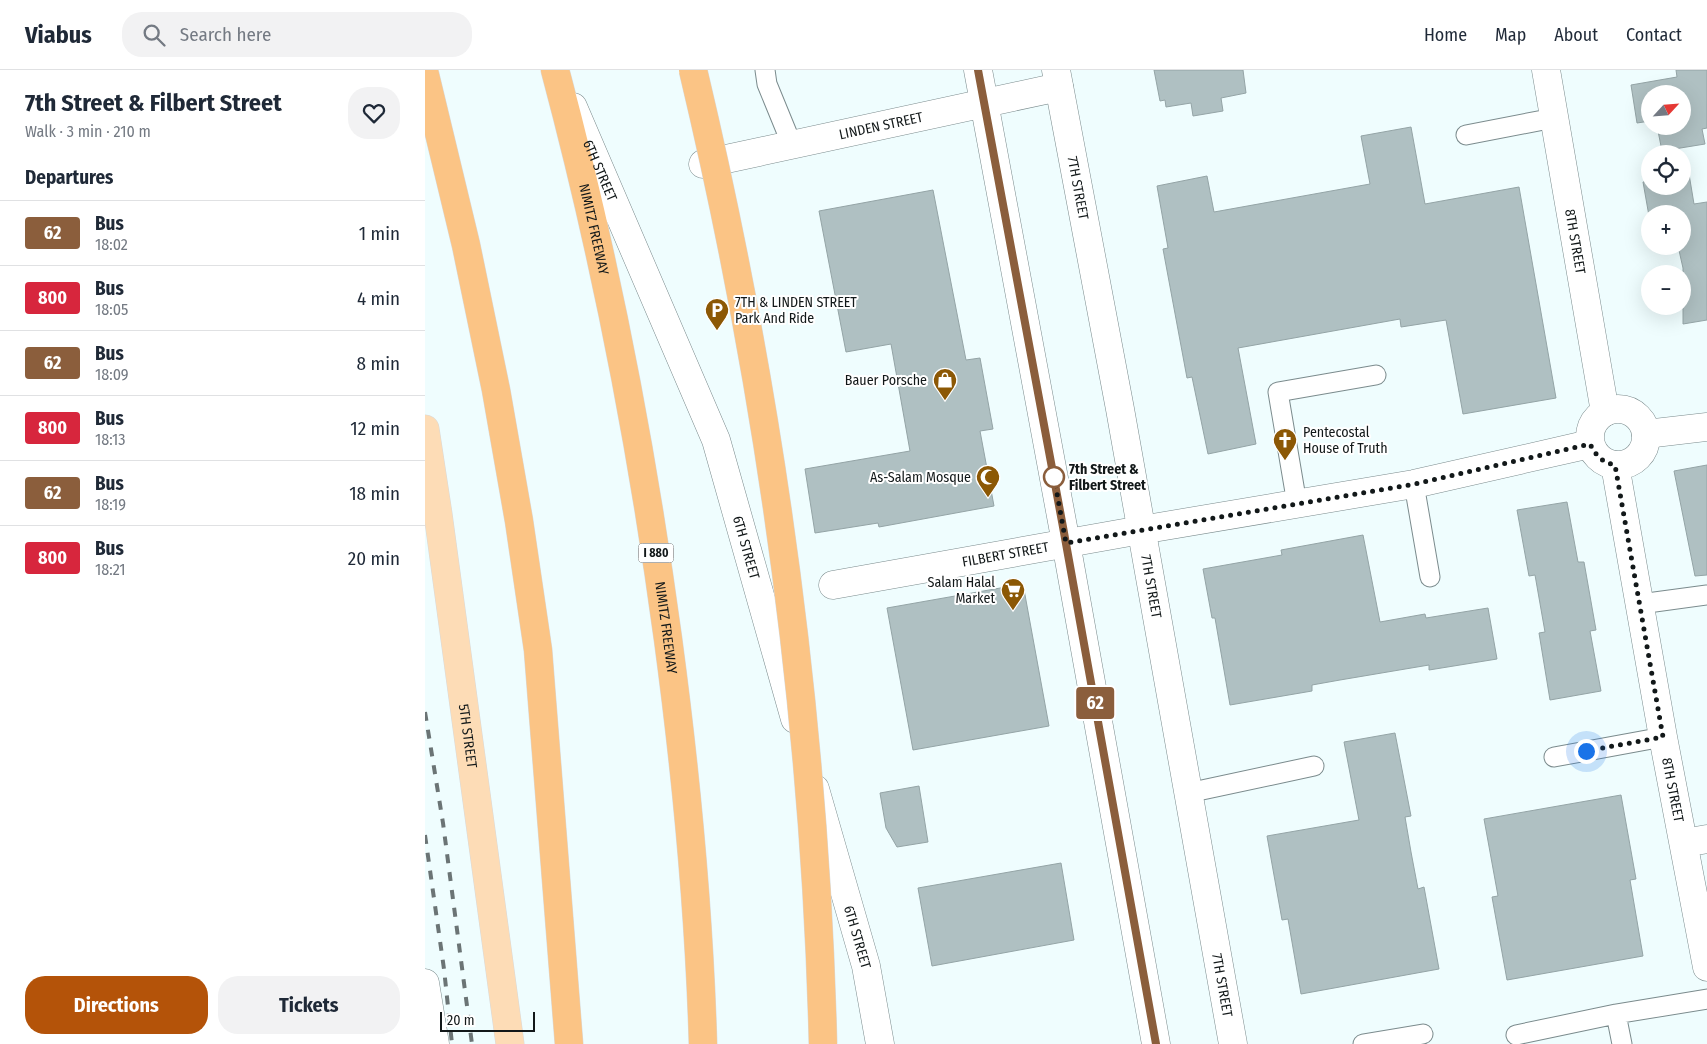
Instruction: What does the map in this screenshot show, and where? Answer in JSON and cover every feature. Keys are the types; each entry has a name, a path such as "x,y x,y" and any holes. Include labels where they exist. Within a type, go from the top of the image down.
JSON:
{"highway":[{"name":"NIMITZ FREEWAY","path":"556,70 607,287 637,441 656,557 675,693 689,830 695,897 703,1044"},
{"path":"693,70 721,188 753,354 789,597 805,735 816,873 823,1044"},
{"path":"425,76 465,245 496,390 519,521 538,650 569,1044"}],"main road":[{"name":"6TH STREET","path":"556,70 716,440 866,966 880,1044"},
{"path":"978,70 1066,543 1156,1044"},
{"name":"8TH STREET","path":"1546,70 1605,412"},
{"name":"LINDEN STREET","path":"703,164 984,103 1058,79"},
{"name":"7TH STREET","path":"1058,79 1233,1044"},
{"path":"1614,408 1632,412 1644,425 1646,434 1643,451 1638,457 1623,465 1615,465 1606,463 1599,458 1590,444 1589,434 1597,417 1614,408"},
{"path":"1646,434 1707,427"},
{"name":"5TH STREET","path":"425,429 510,1044"},
{"name":"FILBERT STREET","path":"833,585 1066,543 1415,484 1590,444"},
{"name":"8TH STREET","path":"1615,465 1663,737 1696,841 1707,967"},
{"path":"425,983 435,1044"}],"lane":[{"path":"765,70 767,84 793,145"},
{"path":"1466,135 1554,118"},
{"path":"1297,504 1278,392 1376,376"},
{"path":"1415,484 1430,576"},
{"path":"1640,604 1707,595"},
{"path":"1554,757 1663,737"},
{"path":"1189,793 1314,766"},
{"path":"1516,1036 1616,1014 1707,999"},
{"path":"1616,1014 1622,1044"},
{"path":"1363,1044 1423,1034"}],"building":[{"path":"1154,70 1243,70 1246,93 1221,98 1223,111 1193,116 1191,103 1166,107 1165,100 1160,101"},
{"path":"1676,70 1707,70 1707,128 1702,129 1705,144 1691,146 1661,145 1659,135 1691,135 1691,85 1641,85 1641,122 1637,123 1631,85 1677,77"},
{"path":"1411,127 1425,204 1519,187 1556,398 1463,414 1446,320 1401,327 1400,319 1238,348 1256,444 1208,454 1192,377 1187,378 1163,249 1168,248 1157,186 1207,176 1214,212 1370,184 1361,136"},
{"path":"1691,186 1694,204 1707,202 1707,320 1683,324 1683,315 1691,315 1691,265 1682,265 1680,255 1691,255 1691,205 1647,205 1645,195 1691,195"},
{"path":"933,190 966,360 980,358 993,429 980,431 994,506 879,527 878,523 815,533 805,469 910,451 891,344 846,352 819,211"},
{"path":"1707,465 1707,575 1695,576 1674,471"},
{"path":"1567,502 1578,562 1584,562 1596,630 1590,631 1601,691 1550,700 1539,633 1545,632 1535,575 1529,576 1517,510"},
{"path":"1363,535 1380,622 1425,614 1426,618 1488,608 1497,659 1429,670 1429,665 1340,680 1312,685 1312,691 1230,705 1215,618 1212,618 1203,569 1282,555 1281,550"},
{"path":"1023,584 1049,726 913,750 887,608"},
{"path":"1395,733 1411,816 1405,817 1411,852 1418,889 1424,887 1439,969 1301,994 1288,919 1282,920 1267,836 1359,820 1344,742"},
{"path":"919,786 928,842 897,847 886,828 880,793"},
{"path":"1621,795 1636,879 1630,880 1643,956 1507,980 1492,897 1498,896 1484,819"},
{"path":"1061,863 1074,940 932,966 918,888"}],"railway":[{"path":"425,712 443,823 472,1044"},
{"path":"425,835 444,969 452,1044"}],"bus line":[{"name":"62","path":"978,70 1156,1044"}],"place":[{"name":"7TH & LINDEN STREET Park And Ride","path":"717,331"},
{"name":"Bauer Porsche","path":"945,401"},
{"name":"Pentecostal House of Truth","path":"1285,461"},
{"name":"7th Street & Filbert Street","path":"1054,477"},
{"name":"As-Salam Mosque","path":"988,498"},
{"name":"Salam Halal Market","path":"1013,611"}],"route":[{"path":"1054,477 1066,543 1415,484 1590,444 1599,458 1606,463 1615,465 1663,737 1586,751"}]}
